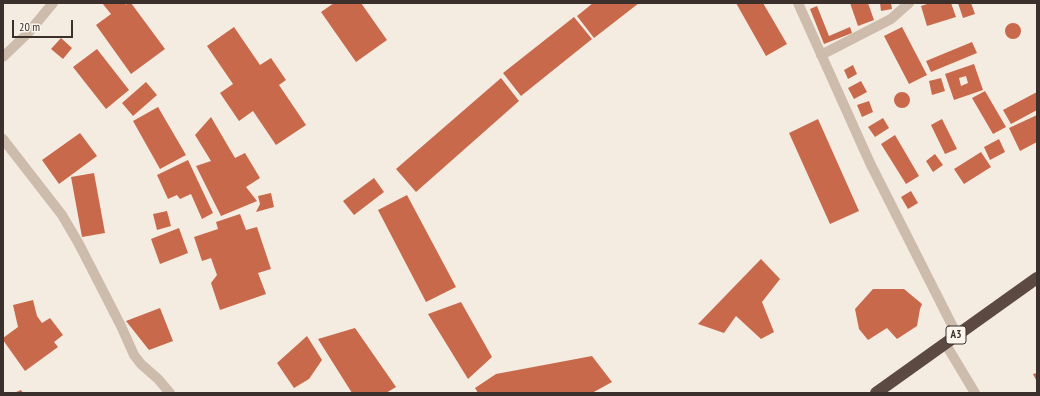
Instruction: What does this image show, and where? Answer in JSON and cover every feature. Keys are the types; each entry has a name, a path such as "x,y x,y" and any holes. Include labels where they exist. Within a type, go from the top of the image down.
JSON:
{"highway":[{"name":"A3","path":"876,393 1037,278"}],"street":[{"path":"3,57 28,33 53,3"},
{"path":"798,3 870,163 957,335"},
{"path":"822,55 891,19 909,3"},
{"path":"3,139 62,216 79,244 122,326 134,355 170,393"},
{"path":"946,343 975,393"}],"building":[{"path":"102,3 125,3 126,5 127,3 131,3 165,49 131,74 96,25 111,14"},
{"path":"334,3 361,3 387,40 356,62 321,12"},
{"path":"593,3 639,3 594,38 577,16"},
{"path":"736,3 763,3 787,44 766,56"},
{"path":"850,3 868,3 874,20 858,26"},
{"path":"880,3 891,3 892,9 881,11"},
{"path":"930,3 951,3 956,17 927,26 921,6"},
{"path":"958,3 971,3 975,14 963,18"},
{"path":"817,6 829,36 850,27 852,33 824,44 810,9"},
{"path":"574,17 592,39 521,96 503,73"},
{"path":"1010,23 1016,23 1021,28 1019,37 1016,39 1010,39 1005,34 1005,28"},
{"path":"234,27 260,65 271,58 286,80 279,85 306,125 276,145 253,111 239,121 220,93 233,84 207,46"},
{"path":"902,27 927,75 909,84 884,36"},
{"path":"61,38 72,48 63,59 51,49"},
{"path":"972,42 977,53 931,72 926,61"},
{"path":"97,49 129,90 106,109 73,67"},
{"path":"974,64 983,90 954,100 945,74","holes":["966,76 968,83 961,86 959,78"]},
{"path":"853,65 857,74 848,79 844,70"},
{"path":"501,78 519,101 416,192 396,169"},
{"path":"941,78 945,91 932,95 929,81"},
{"path":"861,81 867,92 854,99 848,88"},
{"path":"146,82 157,95 133,116 122,103"},
{"path":"985,91 1006,127 993,134 972,98"},
{"path":"899,92 905,92 910,97 908,106 905,108 899,108 894,103 894,97"},
{"path":"1037,92 1037,110 1011,124 1003,110"},
{"path":"869,101 873,112 862,117 857,105"},
{"path":"158,107 186,155 160,169 133,121"},
{"path":"1037,115 1037,142 1020,151 1009,128"},
{"path":"211,117 235,158 245,153 260,178 246,187 257,201 221,216 196,166 211,161 195,135"},
{"path":"883,118 889,128 875,137 868,127"},
{"path":"818,119 859,211 830,224 789,133"},
{"path":"942,119 957,149 945,154 931,125"},
{"path":"80,133 97,156 59,184 42,160"},
{"path":"895,135 919,176 906,184 881,144"},
{"path":"999,139 1005,152 990,160 984,147"},
{"path":"981,152 991,167 964,184 954,169"},
{"path":"935,154 943,165 933,172 926,161"},
{"path":"188,160 213,213 202,219 191,194 180,199 177,195 168,199 157,175"},
{"path":"94,173 105,233 82,237 71,177"},
{"path":"374,178 384,192 354,215 343,201"},
{"path":"911,191 918,203 908,209 901,197"},
{"path":"271,193 274,207 256,212 260,204 258,196"},
{"path":"407,195 456,287 426,302 378,210"},
{"path":"167,211 171,226 157,230 153,214"},
{"path":"240,214 246,230 257,227 271,269 258,273 266,294 220,310 211,283 217,275 211,258 202,261 194,237 218,229 216,222"},
{"path":"179,228 188,253 160,264 151,239"},
{"path":"761,259 780,279 762,302 774,332 761,339 736,316 724,333 698,324"},
{"path":"873,289 904,289 922,304 917,326 897,339 887,328 868,340 859,329 855,309"},
{"path":"33,300 37,316 42,323 50,318 63,335 54,342 58,347 25,371 3,338 18,327 13,305"},
{"path":"461,302 492,357 468,379 428,314"},
{"path":"160,308 173,341 149,350 126,321"},
{"path":"355,328 396,387 386,393 352,393 318,339"},
{"path":"307,336 322,360 309,379 294,388 277,363"},
{"path":"592,356 612,382 592,393 478,393 475,388 496,374"},
{"path":"1037,373 1037,382 1033,374"},
{"path":"21,390 23,393 14,393"}]}
